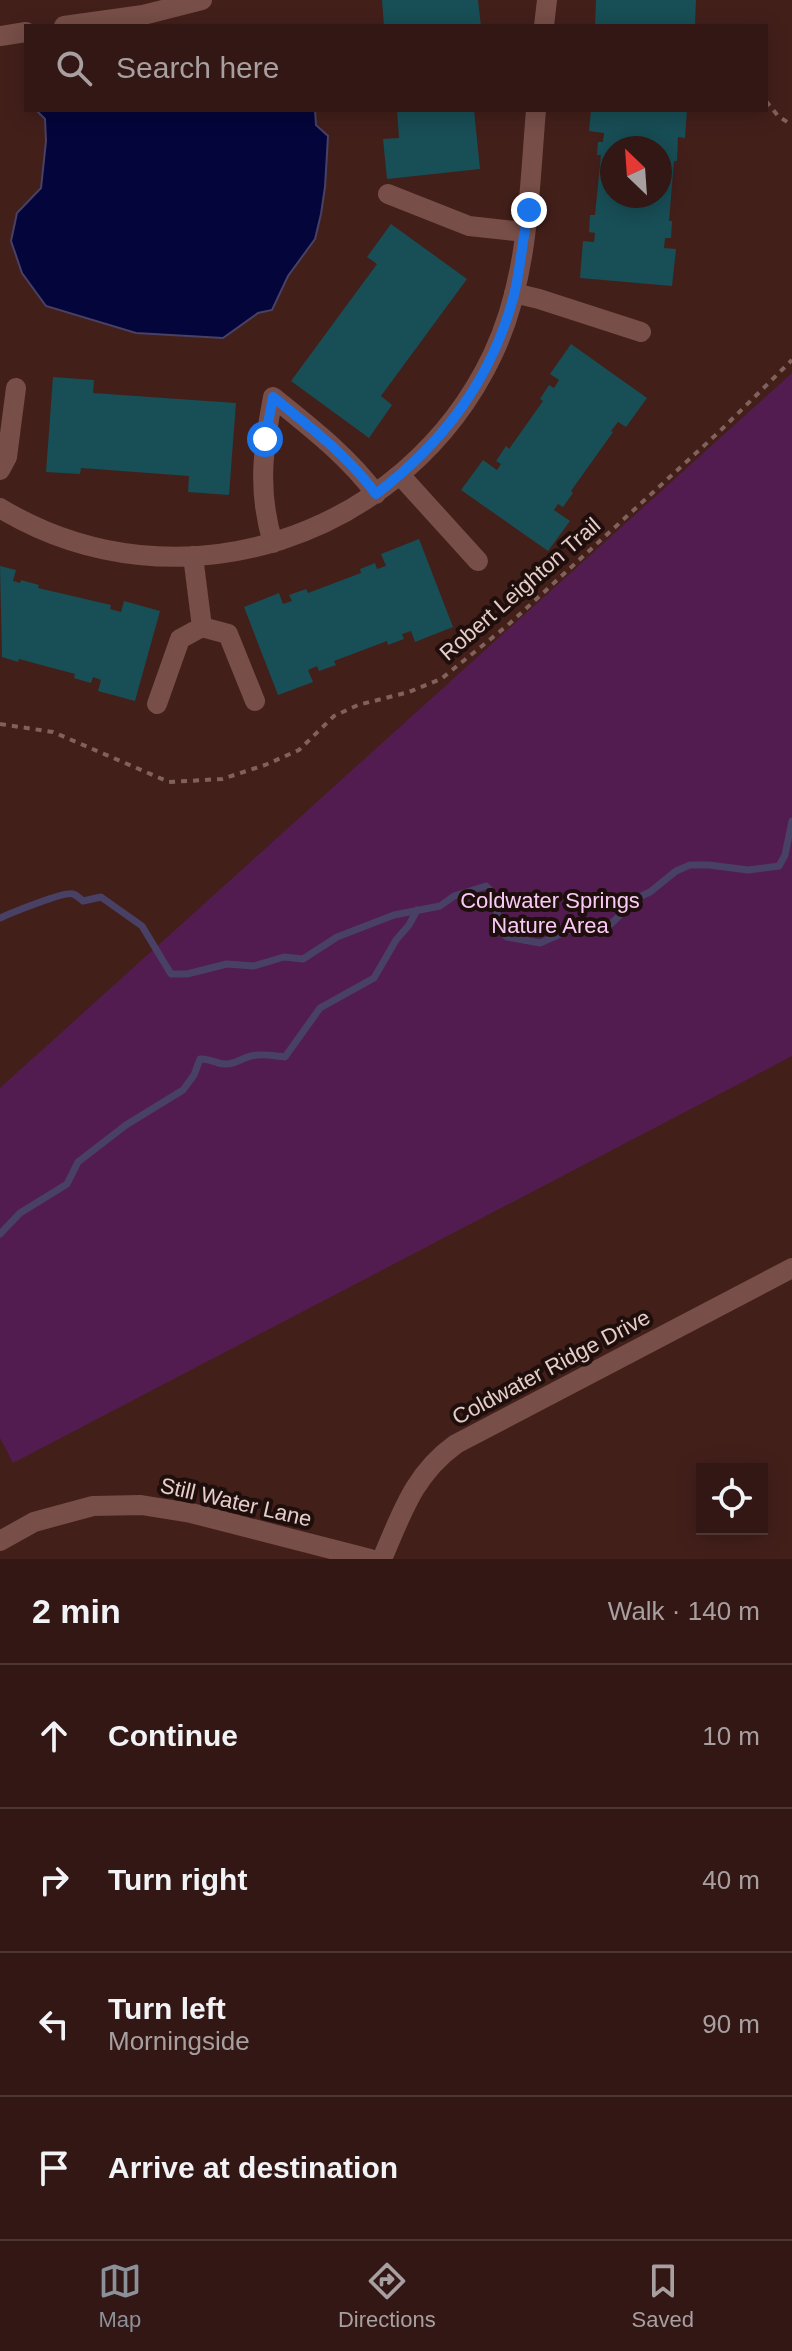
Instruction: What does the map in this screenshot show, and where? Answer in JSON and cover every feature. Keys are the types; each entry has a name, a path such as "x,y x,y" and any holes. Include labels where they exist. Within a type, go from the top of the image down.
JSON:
{"street":[{"path":"72,24 139,7 202,0"},
{"path":"544,24 547,0"},
{"path":"0,36 24,32"},
{"path":"0,508 41,529 104,549 148,555 193,556 233,552 273,543 326,523 376,494 424,454 463,406 494,352 514,293 529,210 536,112"},
{"path":"388,194 469,226 524,232"},
{"path":"514,293 641,332"},
{"path":"0,470 7,457 16,388"},
{"path":"273,543 264,514 262,461 273,397 359,471 376,494"},
{"path":"400,475 478,561"},
{"path":"193,556 202,627"},
{"path":"157,704 180,639 202,627 228,634 255,701"},
{"name":"Coldwater Ridge Drive","path":"382,1559 415,1485 440,1456 456,1444 792,1268"},
{"name":"Still Water Lane","path":"0,1541 34,1522 93,1506 141,1505 191,1513 370,1559"}],"path":[{"path":"768,104 778,116 792,125"},
{"name":"Robert Leighton Trail","path":"0,724 53,732 169,782 222,779 299,750 334,716 358,705 409,692 441,679 618,525 792,360"}],"green space":[{"name":"Coldwater Springs Nature Area","path":"792,373 792,1056 13,1463 0,1438 0,1088"}],"shaded area":[{"path":"38,112 315,112 316,125 328,136 321,214 315,239 288,276 272,310 258,313 223,338 136,333 46,306 22,273 11,241 17,213 41,188 45,119"}],"building":[{"path":"382,0 478,0 481,24 384,24"},
{"path":"596,0 696,0 695,24 595,24"},
{"path":"397,112 474,112 480,169 387,179 383,139 399,138"},
{"path":"591,112 687,112 685,138 678,137 672,185 672,136 604,136 604,133 589,131"},
{"path":"600,165 600,208 670,208 671,238 665,238 664,248 676,249 672,286 580,278 583,241 594,242 595,233 589,232 590,215 595,215"},
{"path":"391,224 467,279 381,396 392,405 369,438 291,381 377,264 367,257"},
{"path":"571,344 647,398 626,427 618,422 563,507 558,504 554,510 570,521 548,551 461,490 483,460 497,470 501,464 496,461 506,446 509,449 543,401 540,399 549,385 554,388 559,380 550,374"},
{"path":"53,377 94,380 93,393 236,403 229,495 188,492 189,476 81,468 80,474 46,472"},
{"path":"419,539 453,627 415,642 411,631 402,634 404,639 388,645 387,641 334,661 336,665 319,671 317,666 308,670 313,682 278,695 244,607 279,593 283,604 292,601 289,595 306,589 308,593 361,573 360,569 375,563 377,569 386,566 381,554"},
{"path":"0,566 16,570 13,581 20,583 21,580 39,585 38,588 111,605 110,609 121,612 124,601 160,611 135,701 98,691 101,680 93,677 91,683 74,678 75,674 2,657"}],"waterway":[{"path":"0,918 68,894 83,901 101,897 142,926 171,974 187,974 227,964 254,966 284,957 303,959 337,937 394,915 440,906 454,896 486,886 492,892 502,933 507,937 540,943 572,929 600,929 612,923 637,898 690,865 748,870 779,866 785,855 792,821"},
{"path":"0,1234 20,1213 67,1184 78,1162 126,1125 183,1090 194,1075 200,1059 226,1064 255,1055 285,1057 320,1008 374,978 417,910"}],"route":[{"path":"265,439 273,397 359,471 376,494 400,475 444,431 480,380 494,352 514,293 529,210"}]}
